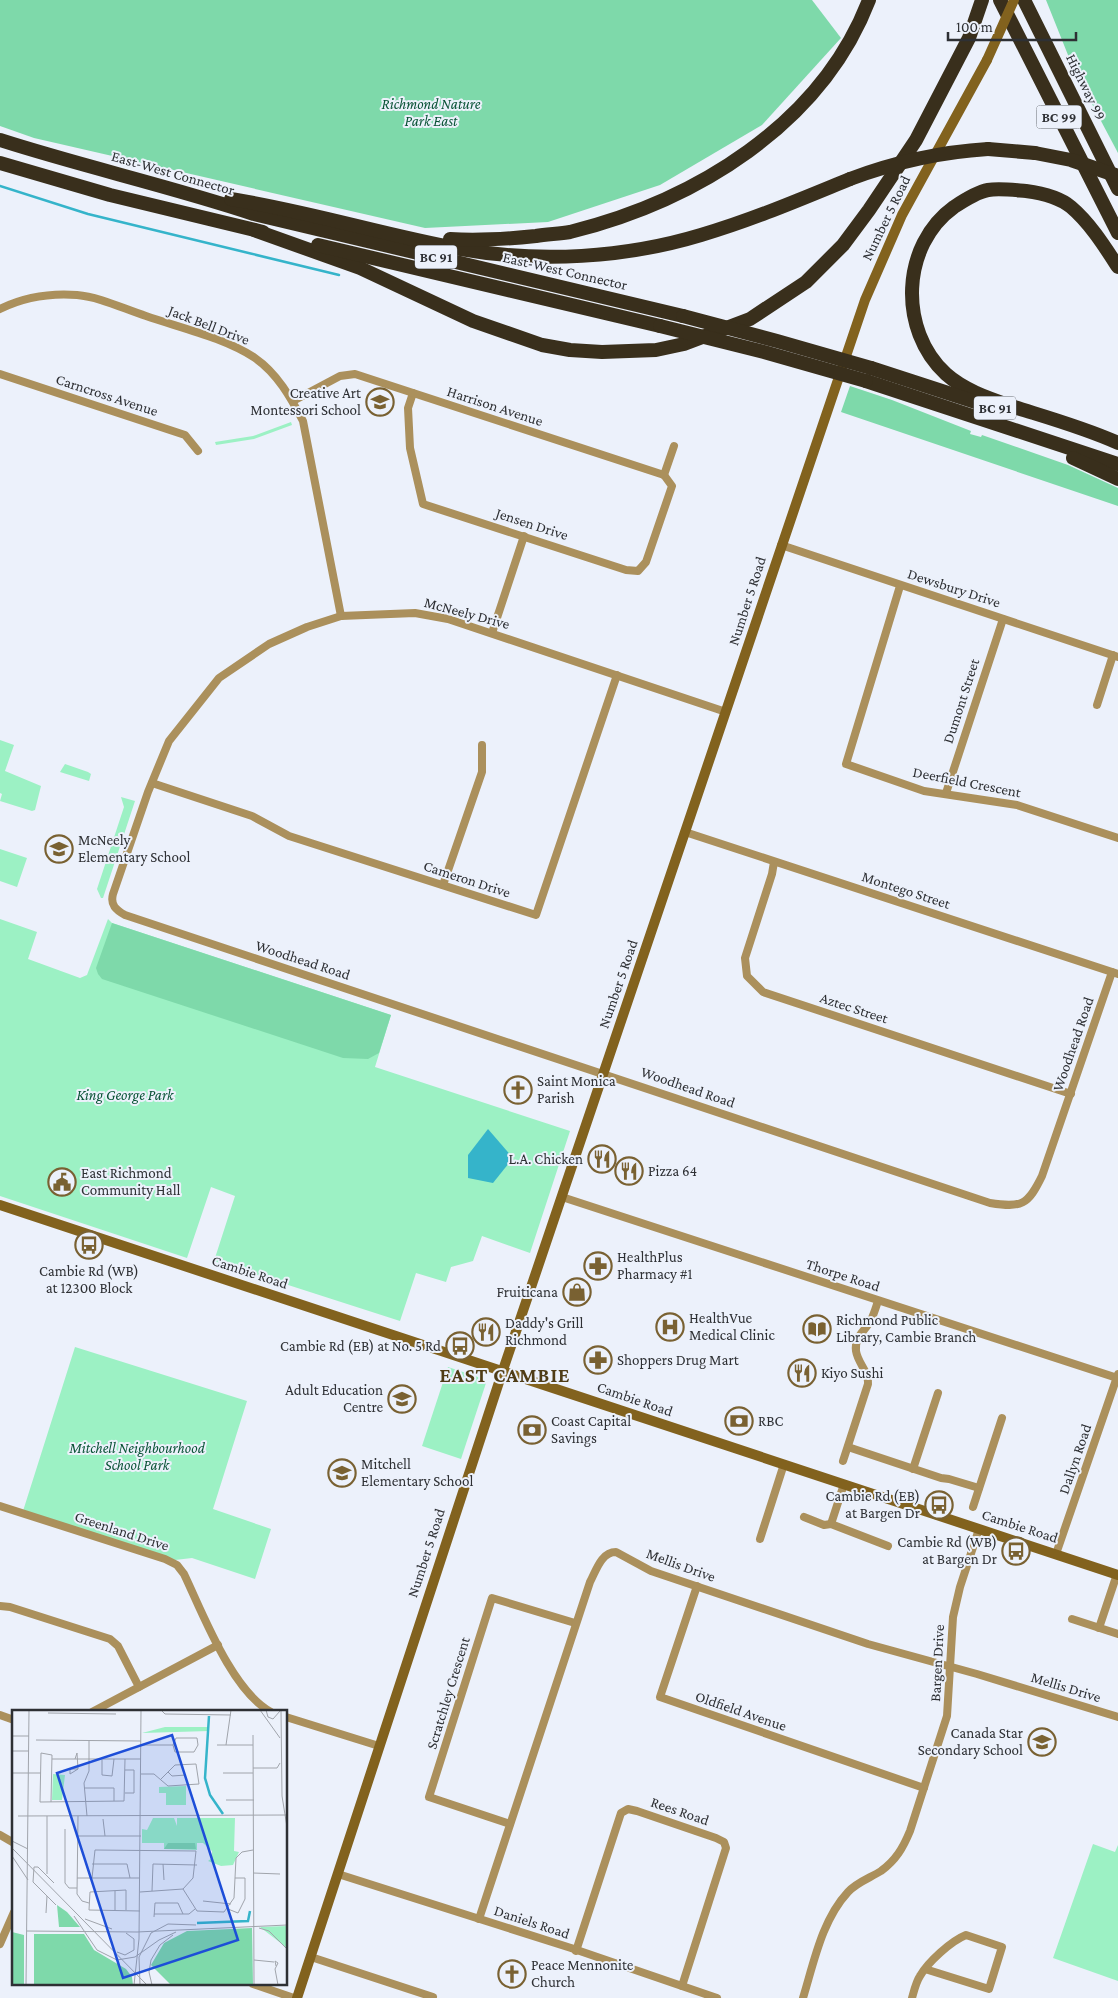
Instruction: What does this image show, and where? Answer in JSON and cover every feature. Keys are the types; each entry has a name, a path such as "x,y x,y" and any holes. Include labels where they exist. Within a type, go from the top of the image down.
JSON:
{"highway":[{"path":"400,236 464,240 503,239 569,232 658,203 702,181 747,152 793,115 824,81 860,24 869,0"},
{"path":"254,230 360,268 473,321 542,345 570,350 602,352 656,350 684,344 750,319 806,282 843,245 870,210 916,140 954,69 976,21 982,0"},
{"name":"BC 99","path":"1000,0 1118,233"},
{"name":"Highway 99","path":"1024,0 1118,189"},
{"name":"East-West Connector","path":"0,140 47,155 191,193 254,214 683,316 778,341 871,368 1118,449"},
{"path":"191,193 249,202 462,249 510,255 559,256 632,251 699,236 739,223 850,179 913,159 955,151 988,149 1036,153 1071,160 1118,176"},
{"name":"East-West Connector","path":"0,163 110,195 764,352 866,382 1118,464"},
{"path":"1118,267 1092,229 1071,206 1042,193 987,190 961,202 944,215 929,233 917,256 912,280 912,306 919,334 931,355 946,374 967,388 1118,443"},
{"path":"1014,429 1118,479"}],"main road":[{"name":"Number 5 Road","path":"295,1998 311,1957 503,1370 865,300 902,215 987,60 1014,0"},
{"name":"Cambie Road","path":"0,1205 1117,1574"}],"street":[{"name":"Jack Bell Drive","path":"1,308 48,294 79,295 227,343 256,358 276,377 293,401 303,421 341,616"},
{"name":"Carncross Avenue","path":"0,374 185,435 198,451"},
{"name":"Harrison Avenue","path":"293,401 340,376 355,374 664,475"},
{"name":"Jensen Drive","path":"413,393 408,408 410,448 424,504 626,570 638,571 646,562 672,486 664,475"},
{"path":"664,475 674,446"},
{"path":"492,633 524,536"},
{"name":"Dewsbury Drive","path":"782,545 900,586 1116,656"},
{"name":"Deerfield Crescent","path":"900,586 846,764 924,791 1017,805 1118,838"},
{"name":"McNeely Drive","path":"113,904 113,894 152,783 170,741 219,678 269,644 306,627 341,616 415,614 448,619 726,712"},
{"name":"Dumont Street","path":"946,793 1003,619"},
{"path":"1097,705 1116,656"},
{"name":"Cameron Drive","path":"152,783 252,816 289,836 536,915 616,675"},
{"path":"443,885 482,772 482,744"},
{"name":"Montego Street","path":"686,832 1115,973"},
{"name":"Aztec Street","path":"774,862 772,874 745,958 747,976 763,992 1071,1094"},
{"name":"Woodhead Road","path":"113,904 116,910 124,915 990,1203 1005,1205 1026,1201 1033,1195 1042,1176 1115,973"},
{"name":"Thorpe Road","path":"562,1197 878,1301 1117,1376"},
{"path":"843,1461 868,1384 868,1375 857,1358 856,1344 861,1332 872,1319 878,1301"},
{"name":"Dallyn Road","path":"1056,1554 1117,1376"},
{"path":"913,1469 938,1393"},
{"path":"973,1507 1002,1418"},
{"path":"848,1447 913,1469 979,1488"},
{"path":"760,1540 784,1464"},
{"path":"831,1524 844,1484"},
{"name":"Greenland Drive","path":"0,1506 165,1559 177,1565 184,1574 218,1645 244,1687 268,1710"},
{"path":"804,1517 824,1524 831,1524 888,1546"},
{"name":"Bargen Drive","path":"802,1998 828,1920 849,1890 894,1861 903,1849 947,1716 954,1609 979,1529"},
{"name":"Mellis Drive","path":"479,1919 575,1623 590,1582 602,1558 611,1552 616,1552 651,1571 868,1644 977,1674 1118,1717"},
{"path":"1099,1628 1117,1574"},
{"name":"Oldfield Avenue","path":"696,1586 660,1698 924,1788"},
{"name":"Scratchley Crescent","path":"510,1824 429,1797 492,1598 575,1623"},
{"path":"0,1606 10,1607 110,1639 118,1646 139,1687"},
{"path":"1072,1619 1118,1634"},
{"path":"96,1710 218,1645"},
{"path":"0,1715 12,1719"},
{"path":"288,1718 379,1746"},
{"name":"Rees Road","path":"576,1950 621,1813 628,1809 663,1820 716,1838 724,1842 726,1848 682,1986"},
{"path":"0,1835 12,1842"},
{"name":"Daniels Road","path":"338,1874 576,1950 717,1998"},
{"path":"0,1944 12,1917"},
{"path":"912,1998 919,1977 924,1969 956,1939 966,1935 1002,1947 989,1989 924,1969"},
{"path":"311,1957 433,1997"},
{"path":"259,1986 295,1998"}],"green space":[{"name":"Richmond Nature Park East","path":"0,0 812,0 841,38 762,125 660,185 548,222 425,228 34,138 0,126"},
{"path":"1046,0 1118,0 1118,153 1074,70"},
{"path":"850,386 892,400 971,431 970,434 981,437 982,435 1068,465 1118,488 1118,506 841,412"},
{"path":"291,422 292,425 254,439 216,445 215,442 253,436"},
{"path":"0,740 14,745 5,771 41,786 35,810 32,811 0,801 2,794 0,793"},
{"path":"65,764 91,774 89,781 60,772"},
{"path":"121,797 135,801 103,898 101,898 97,889 124,807"},
{"path":"0,849 27,858 17,887 0,881"},
{"name":"King George Park","path":"0,919 37,932 28,959 80,978 87,975 108,919 112,923 391,1015 375,1067 570,1131 530,1253 482,1236 473,1261 451,1267 446,1282 416,1273 400,1321 214,1261 235,1196 211,1187 187,1258 0,1196"},
{"path":"112,923 391,1015 379,1053 368,1059 343,1058 102,979 96,968"},
{"name":"Mitchell Neighbourhood School Park","path":"75,1347 247,1401 213,1509 271,1529 255,1579 192,1558 175,1560 23,1511"},
{"path":"448,1367 484,1379 486,1383 461,1459 422,1446"},
{"path":"1093,1844 1115,1852 1118,1845 1118,1981 1053,1958"}],"water":[{"path":"488,1129 513,1158 493,1183 468,1178 468,1155"}],"waterway":[{"path":"0,186 88,214 339,275"}],"place":[{"name":"Creative Art Montessori School","path":"380,402"},
{"name":"McNeely Elementary School","path":"59,849"},
{"name":"Saint Monica Parish","path":"518,1090"},
{"name":"L.A. Chicken","path":"602,1159"},
{"name":"Pizza 64","path":"629,1171"},
{"name":"East Richmond Community Hall","path":"62,1182"},
{"name":"Cambie Rd (WB) at 12300 Block","path":"89,1245"},
{"name":"HealthPlus Pharmacy #1","path":"598,1266"},
{"name":"Fruiticana","path":"577,1292"},
{"name":"HealthVue Medical Clinic","path":"670,1327"},
{"name":"Richmond Public Library, Cambie Branch","path":"817,1329"},
{"name":"Daddy's Grill Richmond","path":"486,1332"},
{"name":"Cambie Rd (EB) at No. 5 Rd","path":"460,1346"},
{"name":"Shoppers Drug Mart","path":"598,1360"},
{"name":"Kiyo Sushi","path":"802,1373"},
{"name":"Adult Education Centre","path":"402,1399"},
{"name":"RBC","path":"739,1421"},
{"name":"Coast Capital Savings","path":"532,1430"},
{"name":"Mitchell Elementary School","path":"342,1473"},
{"name":"Cambie Rd (EB) at Bargen Dr","path":"939,1505"},
{"name":"Cambie Rd (WB) at Bargen Dr","path":"1016,1551"},
{"name":"Canada Star Secondary School","path":"1042,1742"},
{"name":"Peace Mennonite Church","path":"512,1974"}],"district":[{"name":"EAST CAMBIE","path":"505,1375"}]}
